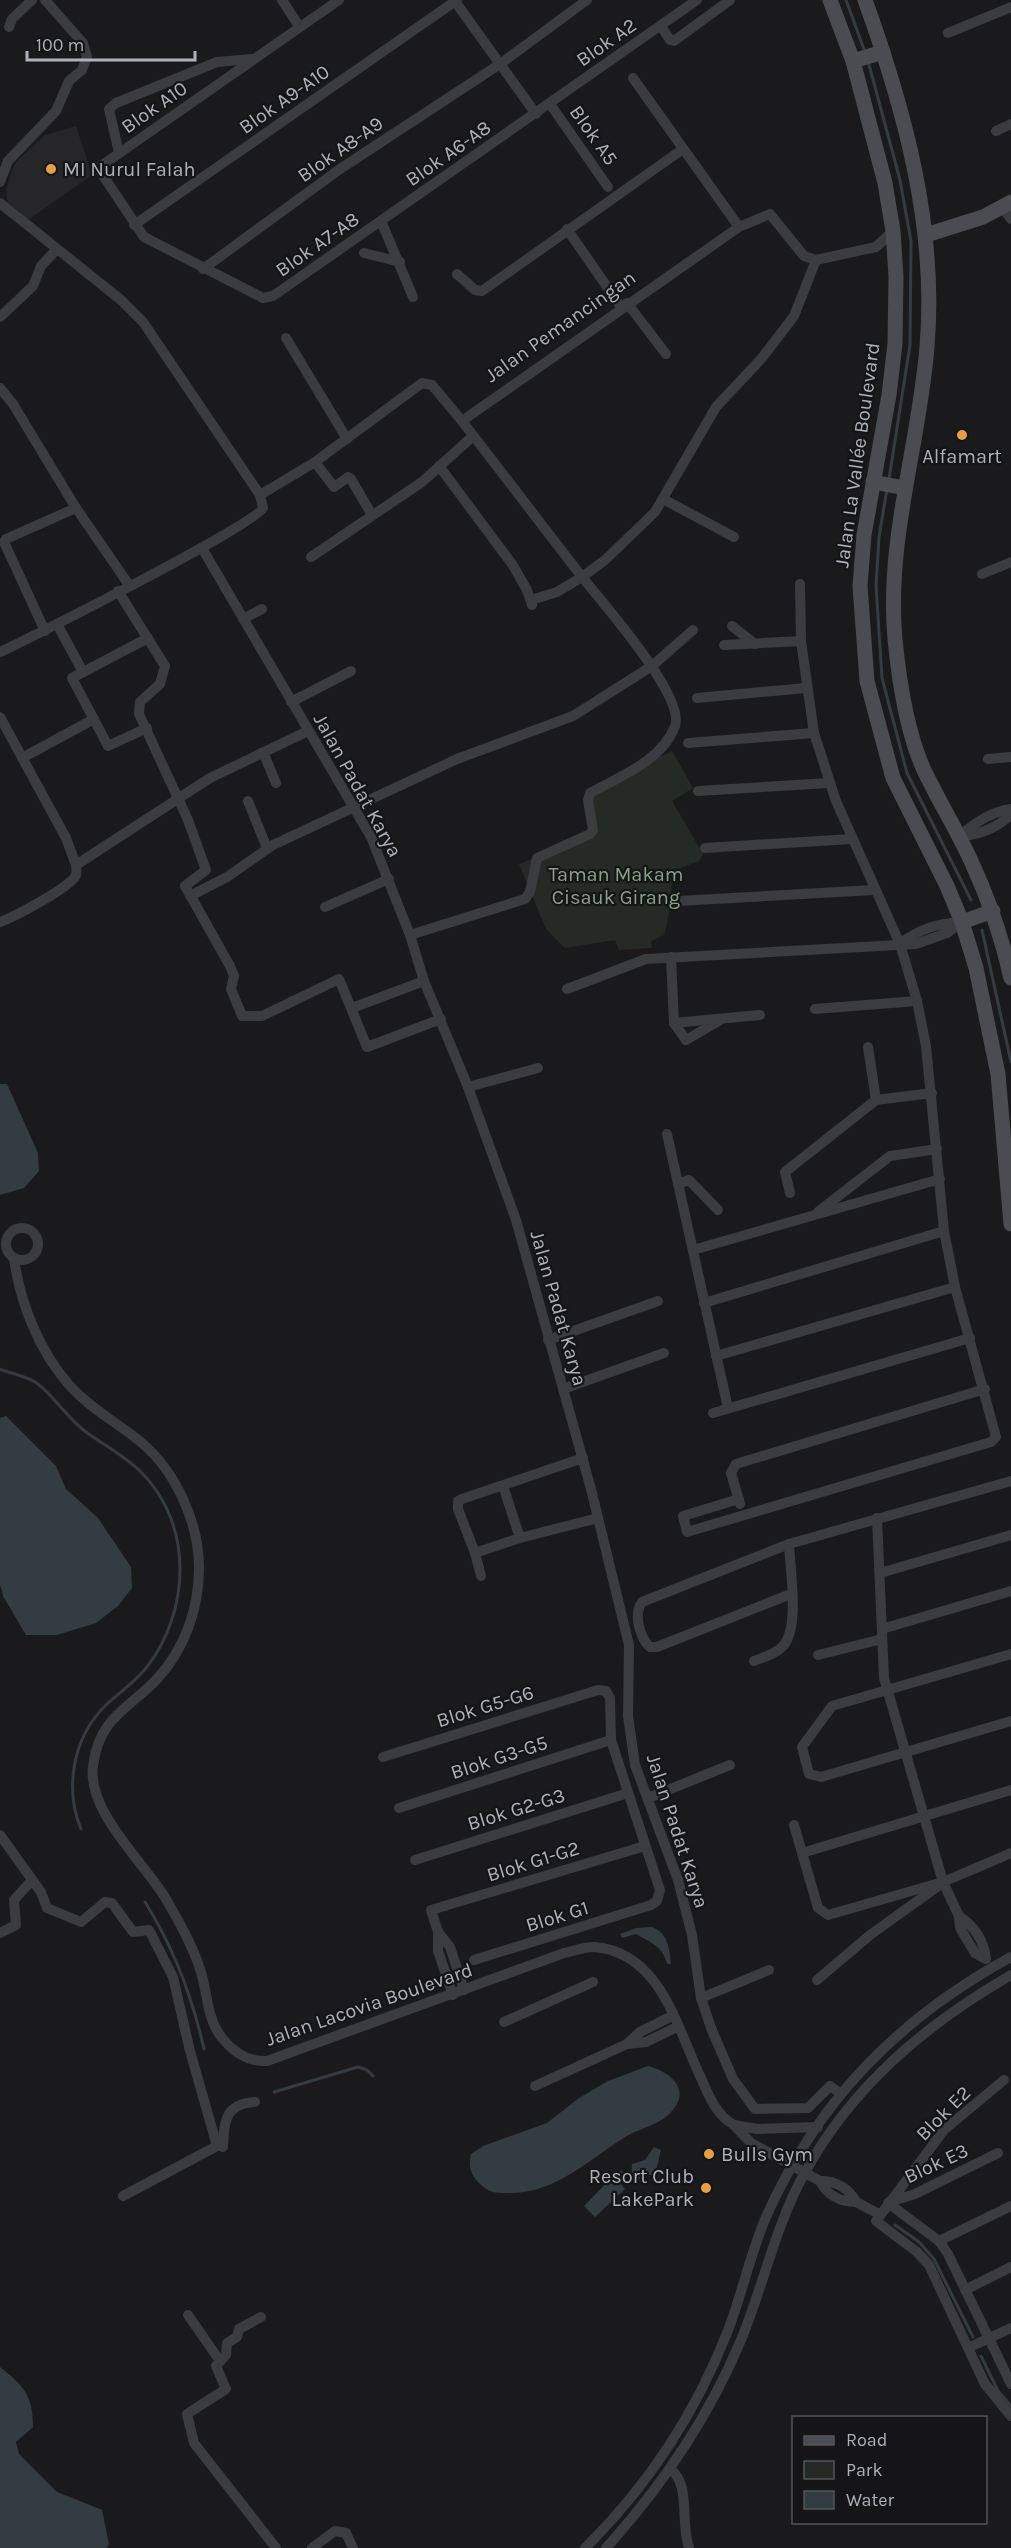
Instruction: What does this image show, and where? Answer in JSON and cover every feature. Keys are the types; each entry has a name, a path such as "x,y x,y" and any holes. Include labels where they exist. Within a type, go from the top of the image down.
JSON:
{"street":[{"path":"9,27 12,19 32,0"},
{"path":"0,182 3,164 56,111 69,81 82,70 87,57 83,43 45,0"},
{"path":"282,0 299,27"},
{"name":"Blok A10","path":"134,225 98,168 339,0"},
{"name":"Blok A8-A9","path":"203,269 340,169 500,64 587,0"},
{"name":"Blok A2","path":"536,114 697,0"},
{"path":"661,26 670,40 674,41 730,0"},
{"name":"Jalan La Vallée Boulevard","path":"830,0 853,61 882,171 894,231 897,276 895,344 864,535 860,586 867,681 893,778 963,922 976,968 998,1074 1011,1224"},
{"path":"865,0 883,52 916,176 925,232 928,275 927,346 896,538 892,586 899,675 922,766 959,837 993,911 1011,978"},
{"path":"948,33 1011,7 1007,0"},
{"path":"455,1 536,114"},
{"name":"Blok A9-A10","path":"134,225 455,1"},
{"path":"853,61 883,52"},
{"path":"119,153 109,109 116,103 217,62 257,57"},
{"path":"633,78 739,227"},
{"name":"Blok A5","path":"550,104 608,187"},
{"name":"Blok A6-A8","path":"381,221 536,114"},
{"path":"996,131 1011,124"},
{"path":"457,274 475,290 482,291 683,149"},
{"path":"0,203 121,300 143,322 260,495 262,512 202,548 45,631 0,652"},
{"path":"925,232 1008,209"},
{"name":"Jalan Pemancingan","path":"462,421 624,305 739,227 770,214 804,256 816,260"},
{"path":"381,221 413,297"},
{"name":"Blok A7-A8","path":"203,269 263,298 273,296 381,221"},
{"path":"134,225 144,237 203,269"},
{"path":"567,229 624,305 666,354"},
{"path":"440,466 512,564 532,603 557,592 582,577 637,531 655,512 716,406 762,358 794,316 816,260 876,247 894,231"},
{"path":"0,317 33,286 41,266 56,250"},
{"path":"363,253 400,262"},
{"path":"286,338 347,440"},
{"path":"260,495 315,462 423,383 432,385 652,666 675,711 675,727 667,741 637,767 590,793 588,800 593,830 590,834 537,858 530,892 518,903 410,935"},
{"path":"0,388 13,405 76,508 129,585"},
{"path":"310,557 416,486 473,436"},
{"path":"315,462 334,487 349,477 372,515"},
{"path":"873,483 904,488"},
{"path":"663,498 734,537"},
{"path":"45,631 4,543 6,539 76,508"},
{"name":"Jalan Padat Karya","path":"202,548 371,837 410,935 424,981 468,1087 516,1220 583,1458 629,1645 629,1731 635,1766 678,1880 692,1935 701,1998 734,2079 755,2109 808,2108 830,2086 840,2093"},
{"path":"982,574 1011,562"},
{"path":"739,1499 683,1516 687,1532 991,1442 996,1437 997,1431 955,1287 944,1232 932,1094 916,1001 900,944 850,839 829,783 814,733 801,640 800,584"},
{"path":"118,591 165,666 164,679 140,702 139,714 206,865 206,870 185,886 230,966 234,976 231,989 242,1016 262,1016 339,979 368,1047 441,1020"},
{"path":"243,619 262,609"},
{"path":"57,624 83,672"},
{"path":"732,626 755,644"},
{"path":"190,896 255,860 267,848 458,759 558,723 652,666 693,630"},
{"path":"147,728 108,746 72,678 148,638"},
{"path":"724,645 801,640"},
{"path":"291,702 351,671"},
{"path":"697,698 806,688"},
{"path":"0,717 5,738 22,758 66,838 76,865 76,874 71,880 41,901 0,922"},
{"path":"22,758 94,719"},
{"path":"76,865 210,778 308,731"},
{"path":"688,742 814,733"},
{"path":"263,752 276,783"},
{"path":"988,759 1011,757"},
{"path":"698,791 829,783"},
{"path":"248,801 267,848"},
{"path":"959,837 973,824 998,811 1011,809"},
{"path":"959,837 979,834 1004,821 1011,814"},
{"path":"705,848 850,839"},
{"path":"325,907 389,879"},
{"path":"678,901 874,890"},
{"path":"567,989 646,959 900,944 914,933 942,923 963,922 993,911"},
{"path":"671,957 674,1023 686,1040 722,1019"},
{"path":"352,1008 424,981"},
{"path":"815,1009 916,1001"},
{"path":"674,1023 760,1016"},
{"path":"868,1047 876,1100"},
{"path":"468,1087 538,1068"},
{"path":"790,1193 785,1172 876,1100 932,1094"},
{"path":"667,1134 728,1408"},
{"path":"813,1216 890,1156 937,1149"},
{"path":"693,1250 940,1179"},
{"path":"678,1184 689,1180 718,1210"},
{"path":"704,1303 944,1232"},
{"name":"Jalan Lacovia Boulevard","path":"14,1258 16,1275 32,1323 47,1356 70,1385 97,1412 142,1443 165,1468 184,1500 194,1531 199,1565 197,1599 188,1628 175,1656 156,1679 109,1720 98,1742 92,1767 94,1789 106,1816 164,1896 188,1938 201,1971 211,2018 221,2036 235,2051 254,2061 267,2061 564,1953 593,1947 619,1952 644,1967 660,1987 714,2107 751,2143 820,2181 831,2181 852,2193 856,2202 878,2217 929,2265 993,2396 1011,2416"},
{"path":"716,1356 955,1287"},
{"path":"548,1340 658,1301"},
{"path":"713,1413 970,1338"},
{"path":"563,1389 664,1353"},
{"path":"743,1514 731,1473 736,1464 985,1389"},
{"path":"481,1576 458,1509 458,1501 583,1458"},
{"path":"791,1594 657,1647 650,1647 643,1640 637,1612 642,1602 789,1544 1011,1480"},
{"path":"503,1486 520,1538"},
{"path":"475,1553 520,1538 598,1518"},
{"path":"877,1518 884,1678 943,1882 959,1916 970,1923 984,1947 988,1963 999,1982"},
{"path":"880,1573 1011,1534"},
{"path":"754,1660 776,1652 785,1645 792,1624 789,1544"},
{"path":"818,1655 1011,1591"},
{"path":"1011,1654 832,1706 802,1747 809,1774 814,1777 1011,1721"},
{"name":"Blok G5-G6","path":"383,1757 598,1690 606,1692 610,1698 611,1740"},
{"path":"611,1740 645,1846"},
{"name":"Blok G3-G5","path":"399,1808 611,1740"},
{"path":"648,1798 730,1765"},
{"path":"802,1853 1011,1790"},
{"name":"Blok G2-G3","path":"415,1860 628,1793"},
{"path":"794,1825 818,1908 828,1915 943,1882 1011,1853"},
{"path":"0,1834 41,1892 47,1908 79,1922 108,1900 132,1932 149,1930 173,1977 190,2051 217,2139 217,2146"},
{"name":"Blok G1","path":"474,1960 651,1905 657,1901 660,1890 645,1846"},
{"name":"Blok G1-G2","path":"438,1932 431,1910 645,1846"},
{"path":"0,1934 16,1925 15,1900 32,1880"},
{"path":"817,1980 870,1935 943,1882"},
{"path":"438,1932 438,1950 453,1995"},
{"path":"438,1932 450,1947 464,1990"},
{"path":"585,2548 623,2507 659,2462 683,2424 720,2350 766,2218 792,2166 840,2093 912,2020 988,1963 1011,1957"},
{"path":"701,1998 769,1970"},
{"path":"606,2548 671,2470 696,2432 734,2356 780,2224 805,2173 852,2102 886,2065 939,2020 1011,1975"},
{"path":"504,2022 593,1982"},
{"path":"535,2086 627,2044 640,2032 672,2016"},
{"path":"627,2044 646,2042 677,2027"},
{"name":"Blok E2","path":"878,2217 944,2130 1004,2080"},
{"path":"123,2196 217,2146 223,2147 224,2125 229,2112 242,2103 255,2102"},
{"path":"734,2125 757,2129 818,2127"},
{"name":"Blok E3","path":"888,2203 915,2194 998,2153"},
{"path":"888,2203 939,2241 1011,2384"},
{"path":"939,2241 1011,2206"},
{"path":"965,2289 1011,2267"},
{"path":"188,2315 220,2361"},
{"path":"261,2317 239,2329 237,2337 227,2343 226,2355 216,2366 226,2389 188,2414 194,2443 276,2548"},
{"path":"968,2348 1011,2328"},
{"path":"720,2350 734,2356"},
{"path":"671,2470 681,2477 684,2529 689,2548"},
{"path":"312,2548 335,2531 346,2534 353,2548"}],"shaded area":[{"name":"MI Nurul Falah","path":"76,126 92,175 28,220 7,201 6,189 15,163 45,135"}],"green space":[{"name":"Taman Makam Cisauk Girang","path":"672,751 693,788 672,801 703,854 699,861 672,871 671,905 664,935 651,941 652,948 619,950 615,940 565,948 546,929 519,864 595,834 589,790"}],"water":[{"path":"0,1084 7,1084 38,1153 39,1171 24,1188 0,1195"},
{"path":"6,1416 56,1466 66,1489 98,1518 131,1567 132,1588 118,1606 96,1623 57,1635 26,1635 3,1596 0,1584 0,1418"},
{"path":"652,1927 665,1937 671,1964 667,1964 659,1949 636,1934 622,1938 620,1934 636,1928"},
{"path":"648,2066 668,2075 674,2080 680,2092 675,2107 665,2118 625,2137 570,2174 541,2188 525,2192 494,2192 485,2188 473,2175 470,2168 471,2154 483,2146 547,2123 579,2098 608,2081"},
{"path":"654,2147 661,2150 655,2175 646,2175 635,2182 631,2179 632,2164 645,2160"},
{"path":"618,2171 622,2171 627,2176 620,2183 625,2189 595,2217 584,2206"},
{"path":"0,2367 26,2392 33,2416 33,2427 16,2442 19,2454 57,2492 102,2510 109,2544 107,2548 0,2548"}],"waterway":[{"path":"846,0 865,52"},
{"path":"868,61 900,180 911,241 910,345 889,479"},
{"path":"887,489 879,537 876,586 882,678 907,773 971,900"},
{"path":"982,930 1011,1062"},
{"path":"0,1369 38,1384 79,1426 135,1466 158,1493 170,1517 178,1542 180,1568 178,1595 172,1620 161,1645 147,1667 95,1717 79,1747 75,1763 73,1797 81,1829"},
{"path":"145,1902 165,1937 181,1973 204,2049"},
{"path":"274,2092 358,2067 367,2070 373,2076"},
{"path":"895,2225 919,2242 934,2259 973,2337"},
{"path":"981,2356 998,2391 1011,2406"}],"place":[{"name":"MI Nurul Falah","path":"51,169"},
{"name":"Alfamart","path":"962,435"},
{"name":"Bulls Gym","path":"709,2154"},
{"name":"Resort Club LakePark","path":"706,2188"}]}
